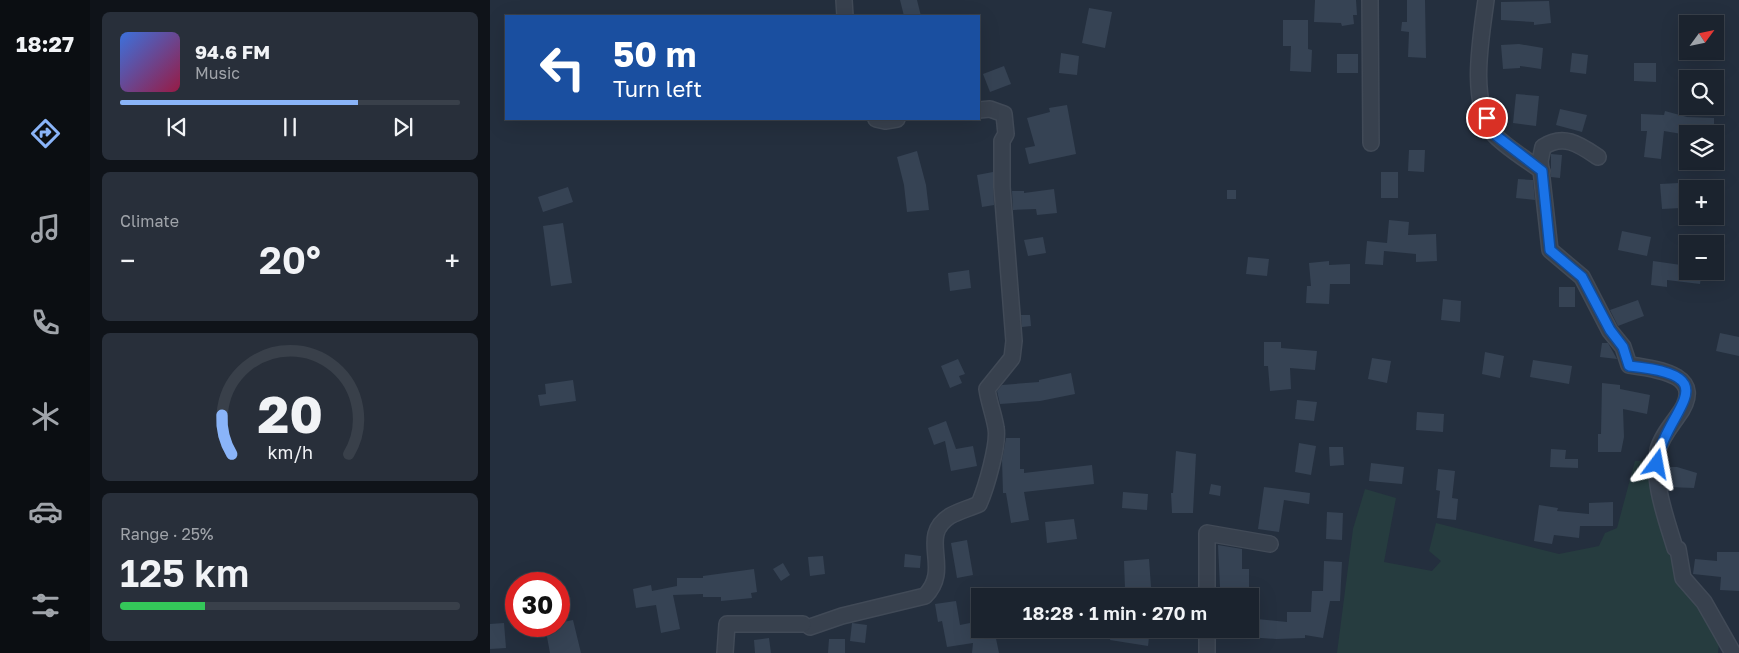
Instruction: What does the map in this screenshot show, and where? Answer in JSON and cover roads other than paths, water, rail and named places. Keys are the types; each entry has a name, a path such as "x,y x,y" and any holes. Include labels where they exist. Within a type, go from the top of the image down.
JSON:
{"street":[{"path":"844,0 845,15"},
{"path":"1370,0 1371,143"},
{"path":"1486,0 1480,52 1480,103 1494,134 1542,171"},
{"path":"725,653 727,624 807,626 925,596 934,587 938,578 935,540 937,529 950,517 979,504 988,485 996,429 990,410 987,390 1012,358 1014,341 1002,187 1002,140 1006,134 1004,114 990,109 980,110"},
{"path":"1598,157 1570,140 1552,141 1543,147 1540,161 1550,250 1582,277 1610,330 1623,347 1629,366 1661,370 1677,376 1684,382 1686,395 1678,416 1670,425 1659,448 1657,464 1663,506 1676,548 1678,549 1683,578 1704,602 1733,653"},
{"path":"1207,588 1207,533 1270,544"},
{"path":"1208,638 1208,653"}]}
